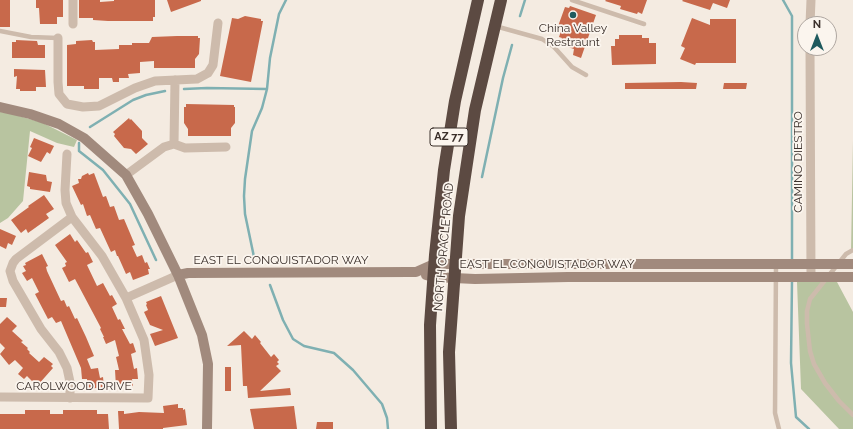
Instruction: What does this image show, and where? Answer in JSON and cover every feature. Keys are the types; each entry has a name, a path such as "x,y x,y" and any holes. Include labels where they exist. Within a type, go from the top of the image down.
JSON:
{"highway":[{"name":"NORTH ORACLE ROAD","path":"431,429 430,325 433,270 444,170 455,100 478,0"},
{"name":"NORTH ORACLE ROAD","path":"451,429 449,352 459,216 475,110 501,0"}],"street":[{"path":"72,24 73,0"},
{"path":"810,0 810,16"},
{"path":"58,38 59,94 68,104 83,107 99,106 135,88 155,81 198,78 208,73 212,64 218,23"},
{"name":"CAMINO DIESTRO","path":"810,56 811,277"},
{"path":"174,80 174,144"},
{"path":"0,107 30,114 59,124 84,138 126,175 148,214 178,275 202,335 208,364 207,429"},
{"path":"126,175 164,147 174,144 185,148 226,147"},
{"path":"67,154 65,190 66,203 72,217 102,256 126,298"},
{"path":"70,398 70,382 67,368 58,352 41,329 13,281 9,266 72,217"},
{"name":"EAST EL CONQUISTADOR WAY","path":"126,298 188,272 416,272 433,270 455,264 811,264"},
{"path":"567,264 568,277"},
{"path":"811,264 846,264"},
{"name":"EAST EL CONQUISTADOR WAY","path":"433,270 454,278 475,279 568,277 811,277"},
{"path":"811,277 853,277"},
{"name":"CAROLWOOD DRIVE","path":"0,397 148,398 149,375 144,340 126,298"}],"lane":[{"path":"572,0 644,24"},
{"path":"494,26 542,39 554,47 572,66 586,75"},
{"path":"0,31 31,37 58,38"},
{"path":"853,250 846,254 846,264 828,277 810,299 807,310 810,351 814,364 825,383 839,401 853,414"},
{"path":"776,264 775,413 779,429"}],"green space":[{"path":"0,112 9,113 43,123 77,140 74,147 57,143 30,131 23,201 8,218 0,223"},
{"path":"853,140 853,252 851,252"},
{"path":"797,282 837,282 853,312 853,429 839,429 801,389"}],"building":[{"path":"0,0 10,0 10,27 0,27"},
{"path":"36,0 63,0 63,17 57,17 57,24 40,24 39,8 36,8"},
{"path":"79,0 100,0 100,2 114,0 155,0 155,17 153,17 153,21 108,21 93,20 93,18 79,18"},
{"path":"167,0 201,0 201,1 171,12"},
{"path":"647,0 642,14 638,12 637,14 620,9 621,6 605,1"},
{"path":"730,0 727,8 713,3 710,10 682,1"},
{"path":"570,6 596,15 581,58 573,55 574,49 565,46 566,44 561,42 562,38 559,37 561,31 557,29 565,7 569,8"},
{"path":"245,16 261,19 261,21 263,21 251,82 220,76 232,18 238,19"},
{"path":"692,18 710,25 710,19 736,19 736,63 696,63 695,65 680,59 685,48 681,46"},
{"path":"619,35 642,35 642,38 649,38 649,43 656,43 656,64 612,65 611,46 615,46 615,39 619,39"},
{"path":"198,36 198,38 200,38 199,54 195,59 195,68 154,68 154,61 140,62 140,73 128,74 129,78 119,78 119,82 113,82 112,78 99,78 99,89 84,89 84,86 67,86 67,45 76,44 76,41 92,40 95,42 95,50 119,49 119,45 149,43 152,37"},
{"path":"16,40 37,41 38,45 45,45 45,58 12,58 12,42 16,42"},
{"path":"14,69 45,70 46,87 36,87 36,91 20,91 20,89 16,89 17,76 14,77"},
{"path":"625,83 697,83 696,89 625,89"},
{"path":"724,83 747,83 746,89 723,89"},
{"path":"186,104 234,105 235,123 231,128 231,136 188,136 188,129 184,123 184,107 186,107"},
{"path":"129,118 142,131 142,138 148,144 136,154 131,149 124,148 114,136 115,134 113,132"},
{"path":"34,138 54,146 50,154 47,152 41,162 28,156 32,148 30,147"},
{"path":"29,172 46,175 47,181 52,182 50,192 30,189 30,187 27,186"},
{"path":"88,173 89,175 94,173 103,197 106,196 110,207 114,206 119,220 124,219 135,245 132,246 137,257 142,255 145,263 147,262 150,269 148,269 149,274 133,280 130,272 126,274 115,250 111,252 100,228 96,229 90,215 87,216 83,204 81,205 72,186 79,183 78,179 81,179 82,176"},
{"path":"44,195 54,209 46,214 49,218 28,233 26,229 21,233 11,220"},
{"path":"0,229 16,236 12,245 8,243 6,249 0,246"},
{"path":"70,234 75,242 77,240 86,253 88,252 93,262 87,265 97,286 103,283 110,296 112,295 117,304 112,307 118,320 120,319 125,329 122,329 130,344 133,343 136,352 131,354 134,369 137,368 138,379 132,379 133,386 116,387 115,370 119,370 116,357 119,356 115,340 106,344 100,329 101,328 75,279 69,282 62,268 66,266 65,263 67,262 55,245"},
{"path":"42,254 48,266 46,267 47,271 61,301 64,300 67,307 69,306 75,319 77,318 86,337 94,356 87,359 91,369 98,368 100,378 103,377 104,387 88,389 87,379 82,379 81,368 61,321 56,323 52,317 48,319 35,294 39,292 32,278 27,281 22,273 26,271 23,266 26,265 25,263"},
{"path":"161,296 178,338 155,346 150,334 163,330 150,325 144,312 148,310 146,302"},
{"path":"0,298 7,298 6,307 0,307"},
{"path":"7,317 17,326 12,331 23,341 21,342 28,348 29,353 39,362 44,357 53,364 51,366 53,368 37,386 27,376 24,379 18,374 23,368 15,360 9,365 0,354 5,348 0,343 0,324"},
{"path":"244,331 252,339 255,335 271,357 274,354 279,360 277,362 279,364 276,366 281,371 260,391 290,388 291,395 248,398 247,386 243,386 241,345 227,346"},
{"path":"225,367 231,367 231,391 225,391"},
{"path":"178,404 178,408 183,408 183,410 185,409 187,425 163,429 119,429 118,411 124,411 124,414 139,412 164,413 163,406"},
{"path":"294,406 297,429 254,429 250,409"},
{"path":"25,410 50,410 50,414 63,414 63,410 97,410 97,414 108,414 109,429 0,429 0,414 25,414"},
{"path":"317,422 333,422 333,429 316,429"}],"waterway":[{"path":"254,257 245,214 245,179 252,131 262,108 267,89 270,58 279,14 286,0"},
{"path":"520,16 525,0"},
{"path":"783,0 792,16 792,261"},
{"path":"482,177 503,78 512,45"},
{"path":"184,89 267,89"},
{"path":"90,127 133,100 146,95 165,91"},
{"path":"79,143 79,151 103,170 130,204 156,260"},
{"path":"792,280 791,363 796,417 809,429"},
{"path":"270,285 283,320 293,339 304,346 334,353 353,370 382,404 387,418 388,429"}],"place":[{"name":"China Valley Restraunt","path":"573,15"}]}
